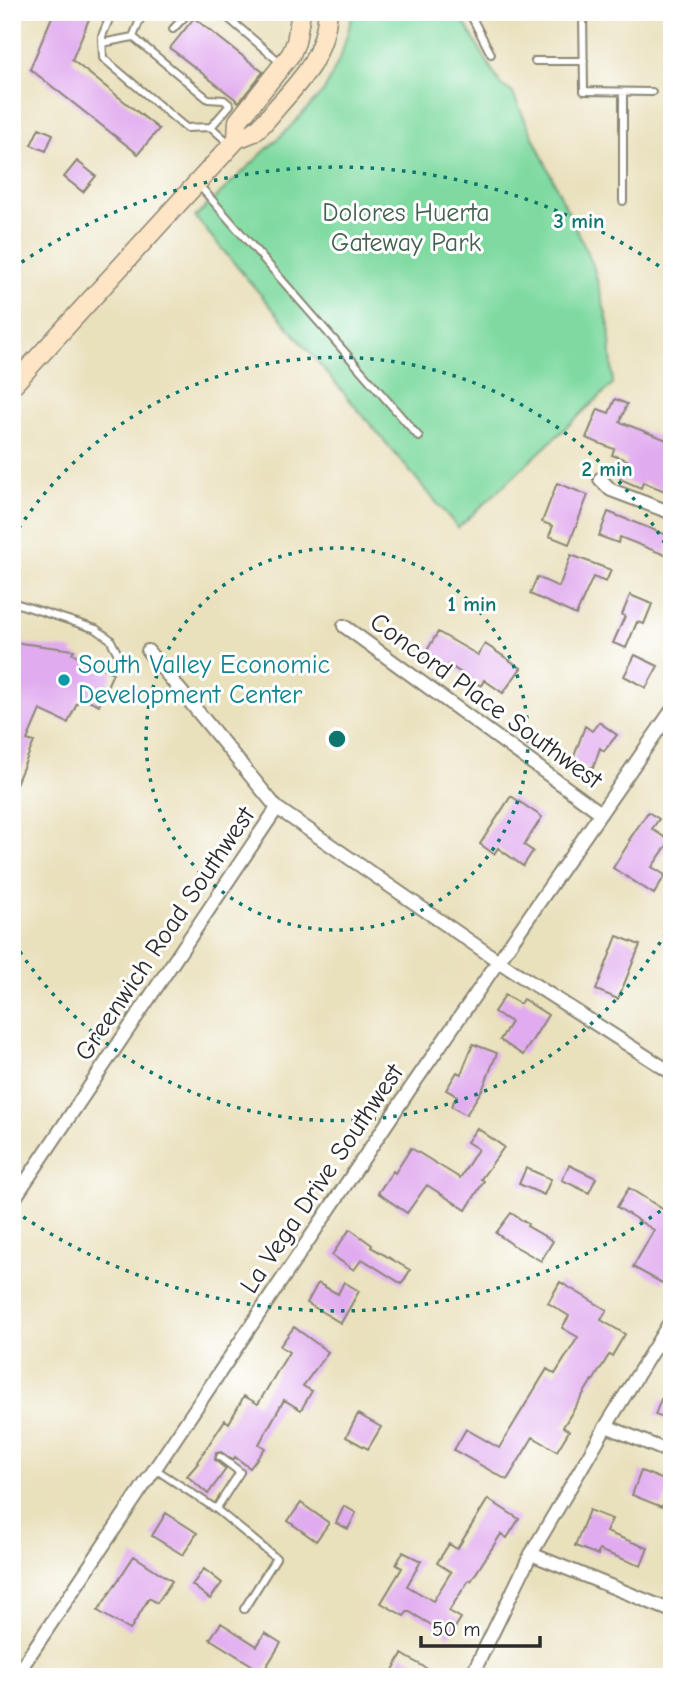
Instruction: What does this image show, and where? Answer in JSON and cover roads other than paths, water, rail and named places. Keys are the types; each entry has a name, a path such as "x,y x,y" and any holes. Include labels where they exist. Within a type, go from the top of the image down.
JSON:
{"main road":[{"path":"234,142 239,121 283,66 296,42 301,12"},
{"path":"12,386 234,142 254,132 310,69 325,35 328,12"}],"street":[{"path":"600,479 611,490 672,513"},
{"name":"Concord Place Southwest","path":"344,626 601,813"},
{"path":"148,651 277,808"},
{"name":"La Vega Drive Southwest","path":"15,1677 402,1100 672,710"},
{"name":"Greenwich Road Southwest","path":"12,1202 277,808 499,961 672,1073"},
{"path":"471,1677 531,1554 672,1319"},
{"path":"606,1426 672,1453"},
{"path":"531,1554 672,1611"}],"lane":[{"path":"112,12 102,36 103,58 186,128 211,127 234,142"},
{"path":"133,37 143,12"},
{"path":"173,29 189,12"},
{"path":"221,12 283,66"},
{"path":"470,12 491,54"},
{"path":"583,12 584,91 652,92"},
{"path":"102,43 133,37"},
{"path":"133,37 208,99 224,100 230,105 211,127"},
{"path":"535,61 584,61"},
{"path":"622,201 623,92"},
{"path":"197,183 419,437"},
{"path":"12,603 96,629 110,639 120,658"},
{"path":"216,1509 240,1472 220,1457"},
{"path":"155,1469 216,1509 276,1558 244,1609"}],"place":[{"name":"South Valley Economic Development Center","path":"64,680"}],"park label":[{"name":"Dolores Huerta Gateway Park","path":"406,228"}]}
